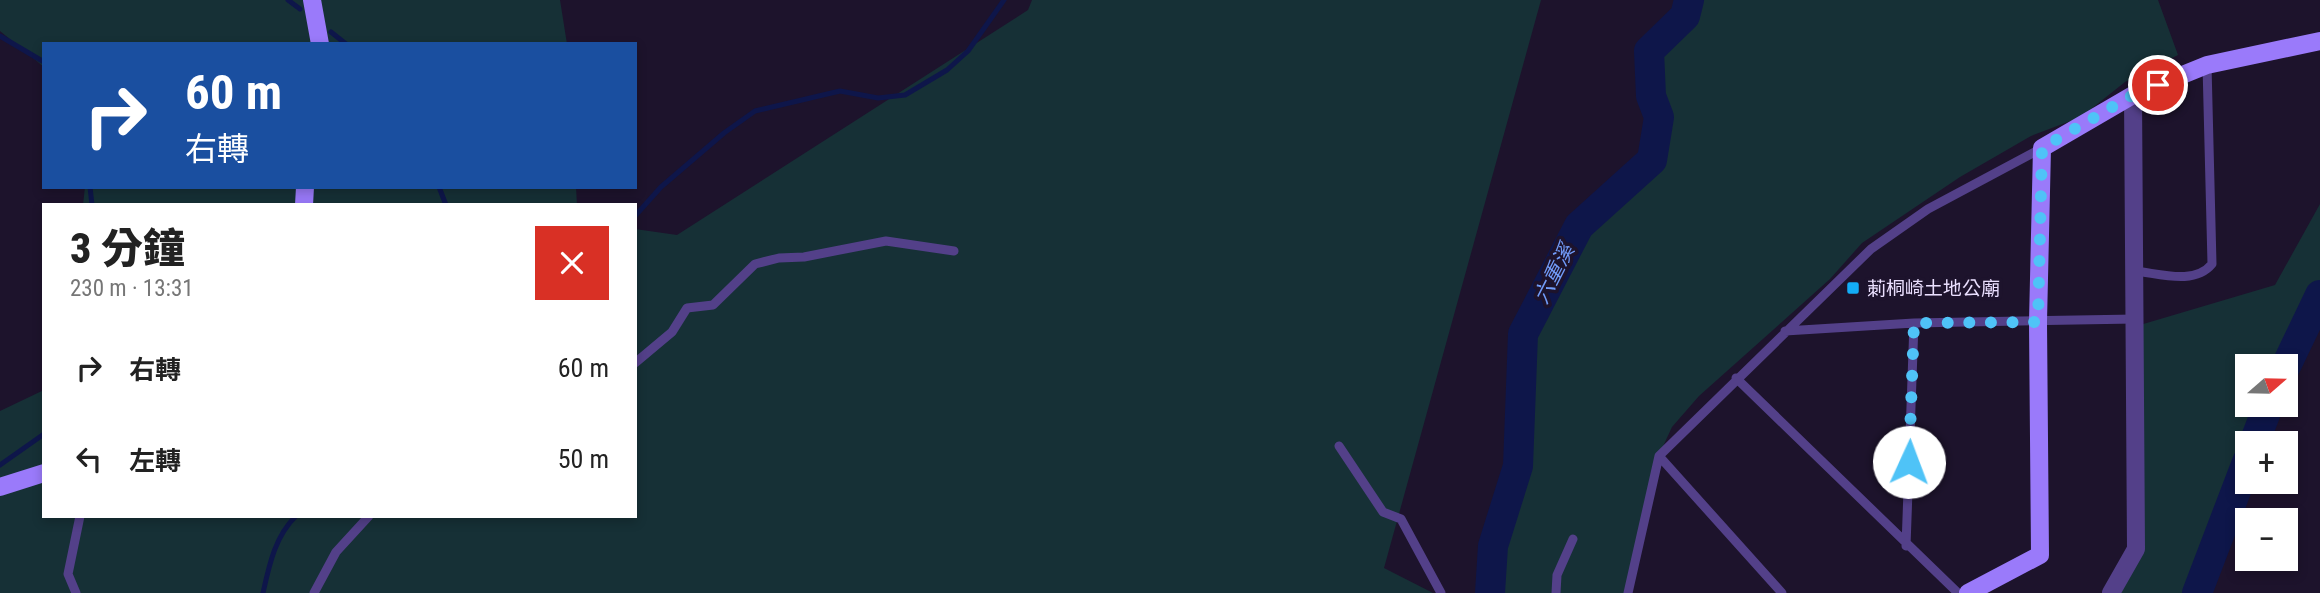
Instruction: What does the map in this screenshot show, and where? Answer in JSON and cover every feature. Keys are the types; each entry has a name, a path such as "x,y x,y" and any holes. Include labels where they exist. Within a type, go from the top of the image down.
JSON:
{"street":[{"path":"312,0 320,42"},
{"path":"1968,593 2040,555 2038,322 2042,148 2133,95 2207,65 2320,41"},
{"path":"2111,593 2136,549 2133,95"},
{"path":"0,487 42,474"}],"lane":[{"path":"2134,271 2190,277 2206,271 2211,264 2207,65"},
{"path":"1628,593 1659,456 1871,249 1928,209 2042,148"},
{"path":"637,361 672,332 687,308 713,305 755,264 886,241 954,251"},
{"path":"1785,331 1914,323 2135,319"},
{"path":"1906,546 1914,323"},
{"path":"1737,378 1906,546 1958,593"},
{"path":"1339,446 1383,512 1401,519 1441,593"},
{"path":"1659,456 1782,593"},
{"path":"76,593 68,574 80,518"},
{"path":"314,593 336,552 367,518"},
{"path":"1556,593 1557,575 1573,540"}],"green space":[{"path":"0,0 560,0 567,42 42,42 42,65 0,31"},
{"path":"1032,0 1541,0 1384,568 1433,593 0,593 0,411 42,391 42,518 637,518 637,229 677,235 1028,10"},
{"path":"1689,0 2158,0 2178,55 2125,82 2081,117 2031,136 1960,177 1862,243 1830,279 1699,396 1672,427 1659,455 1632,593 1490,593 1493,546 1518,466 1523,334 1579,226 1652,160 1659,117 1651,96 1649,51 1685,16"},
{"path":"85,189 576,189 577,203 83,203"},
{"path":"2320,204 2320,295 2292,354 2235,354 2235,417 2264,417 2259,431 2235,431 2235,493 2197,593 2113,593 2143,541 2140,325 2275,285"}],"waterway":[{"path":"288,0 300,9"},
{"path":"637,214 661,187 724,133 755,111 840,91 878,98 905,95 947,70 968,51 1004,0"},
{"name":"六重溪","path":"1490,593 1493,546 1518,466 1523,334 1579,226 1652,160 1659,117 1651,96 1649,51 1685,16 1689,0"},
{"path":"331,32 344,42"},
{"path":"0,36 42,61"},
{"path":"90,189 92,203"},
{"path":"440,189 445,203"},
{"name":"六重溪","path":"2292,354 2320,295"},
{"name":"六重溪","path":"2259,431 2264,417"},
{"path":"0,465 42,435"},
{"name":"六重溪","path":"2197,593 2235,493"},
{"path":"263,593 278,542 294,518"}],"place":[{"name":"莿桐崎土地公廟","path":"1853,288"}],"route":[{"path":"1909,462 1914,323 2038,322 2042,148 2133,95 2158,85"}]}
